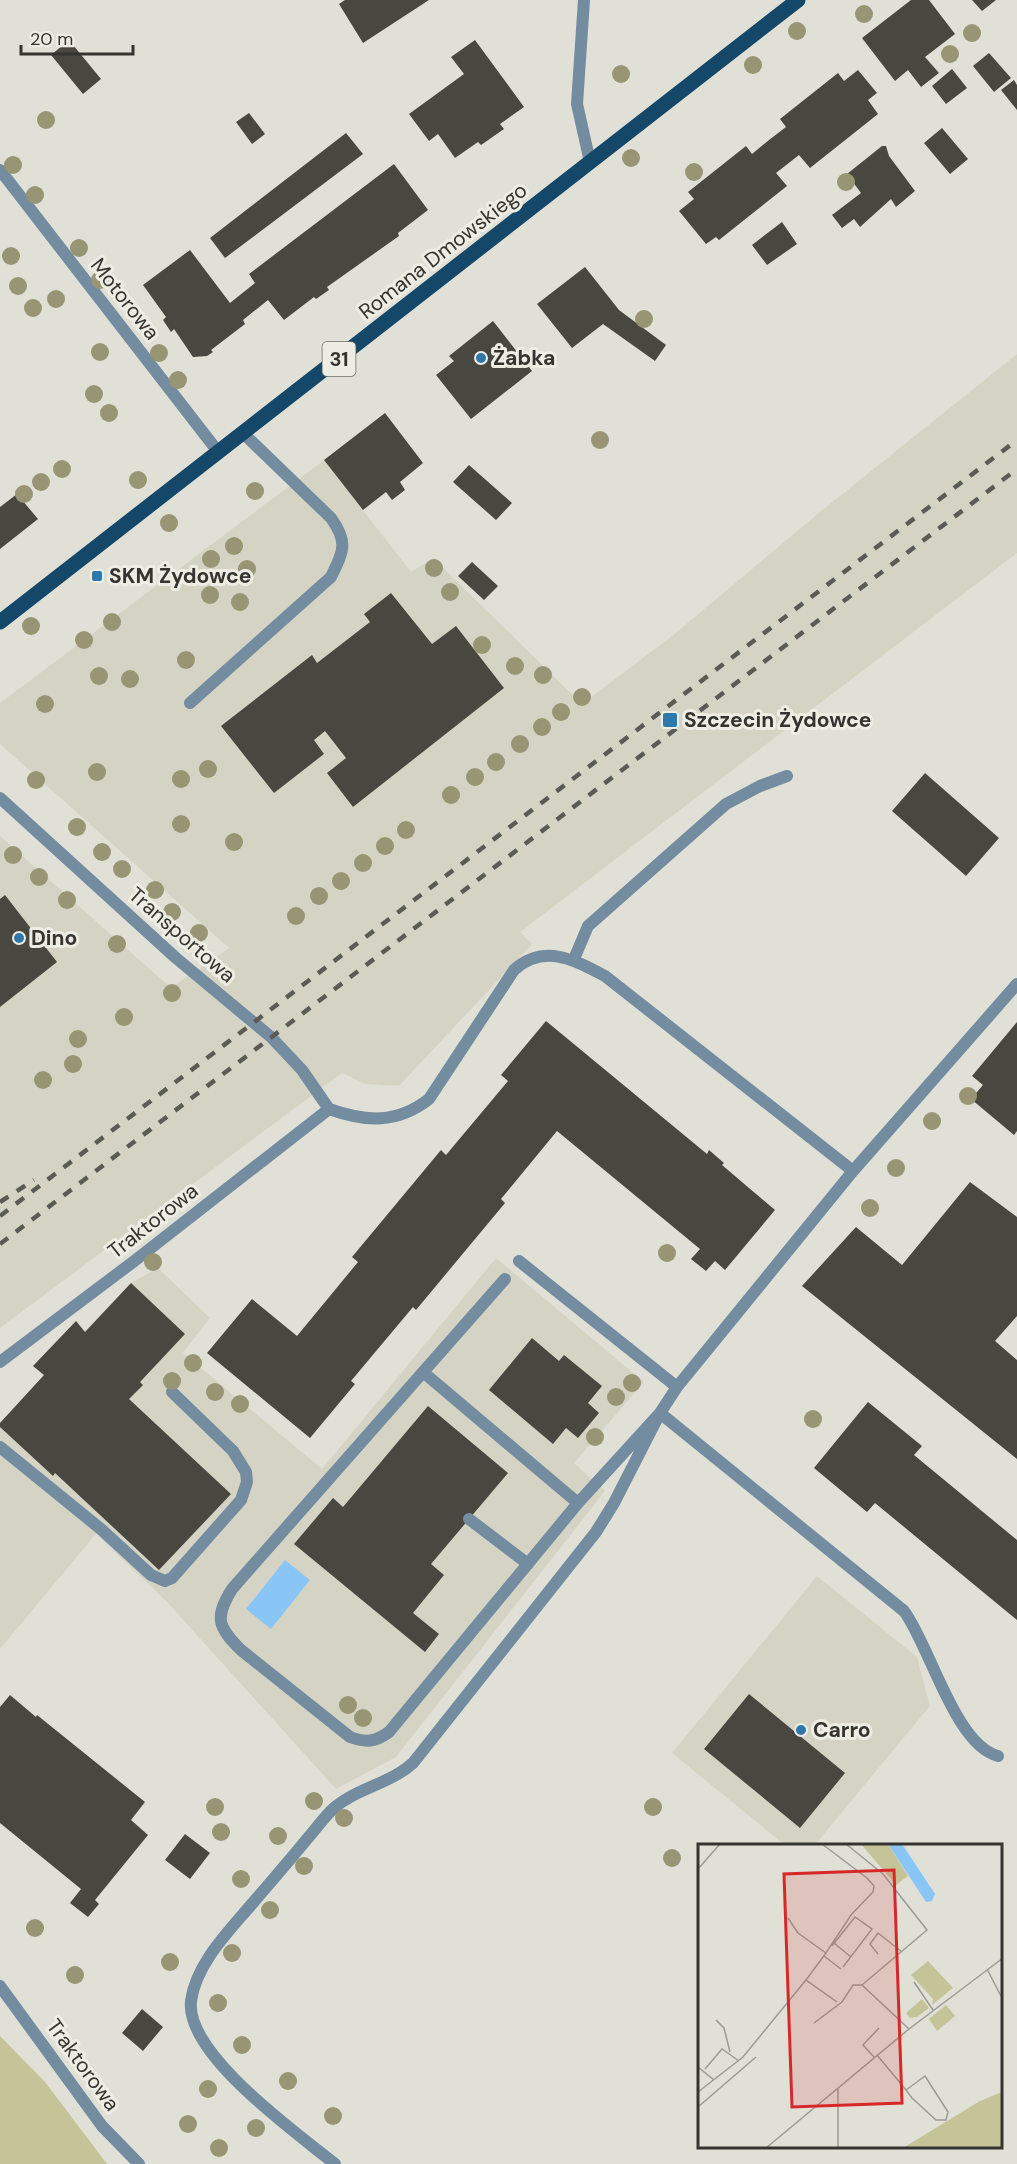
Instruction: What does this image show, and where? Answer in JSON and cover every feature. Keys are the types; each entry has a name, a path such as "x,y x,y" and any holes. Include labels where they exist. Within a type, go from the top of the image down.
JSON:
{"main road":[{"name":"Romana Dmowskiego","path":"0,622 798,0"}],"street":[{"path":"584,0 577,104 590,162"},
{"name":"Motorowa","path":"0,170 219,453"},
{"path":"190,703 331,577 343,553 343,534 332,518 244,434"},
{"path":"574,959 588,926 726,804 760,786 787,776"},
{"name":"Transportowa","path":"0,798 176,958 271,1037 302,1070 329,1109"},
{"path":"329,1109 350,1117 375,1120 396,1118 415,1110 429,1099 514,970 524,962 537,957 554,955 574,959 605,976 853,1171"},
{"path":"335,2164 249,2094 209,2050 193,2018 191,2003 194,1989 205,1965 224,1936 333,1809 402,1773 413,1763 596,1532 614,1503 660,1413 677,1388 853,1171 1017,984"},
{"name":"Traktorowa","path":"0,1362 329,1109"},
{"path":"519,1261 677,1388"},
{"path":"505,1279 232,1589 222,1606 220,1615 227,1636 350,1737 371,1742 389,1732 578,1503 660,1413"},
{"path":"423,1372 578,1503"},
{"path":"0,1447 102,1530 151,1575 165,1581 172,1578 241,1500 247,1482 246,1472 233,1451 172,1392"},
{"path":"660,1413 904,1611 916,1629 969,1734 989,1754 998,1756"},
{"path":"470,1519 528,1564"},
{"name":"Traktorowa","path":"0,1986 102,2126 139,2164"}],"shaded area":[{"path":"1017,354 1017,553 520,932 532,944 399,1086 366,1084 342,1073 0,1328 0,836 171,988 229,948 0,744 0,703 324,460 411,572 433,558 582,704 672,636 820,512"},
{"path":"496,1258 644,1382 574,1463 605,1491 396,1757 336,1789 167,1602 96,1534 0,1649 0,1423 44,1376 33,1366 76,1321 85,1331 131,1283 158,1268 210,1318 183,1353 322,1469"},
{"name":"Carro","path":"817,1576 917,1657 930,1706 816,1844 784,1844 672,1753"},
{"path":"0,2036 45,2082 107,2164 0,2164"}],"water":[{"path":"285,1560 310,1580 271,1629 246,1609"}],"building":[{"path":"345,0 429,0 363,43 339,4"},
{"path":"911,0 929,0 955,34 925,57 939,73 921,87 908,70 895,81 862,38"},
{"path":"972,0 996,0 982,11"},
{"path":"69,40 101,79 83,94 51,55"},
{"path":"475,40 524,107 500,124 504,129 481,145 478,142 455,158 438,134 429,141 409,114 464,74 451,57"},
{"path":"989,53 1011,78 994,92 973,66"},
{"path":"952,69 967,88 946,104 932,86"},
{"path":"858,70 877,93 868,100 878,114 810,168 799,155 776,173 787,186 719,240 716,237 706,244 679,211 694,199 688,192 746,146 752,154 786,127 780,119 838,73 844,81"},
{"path":"1014,80 1017,85 1017,110 1001,90"},
{"path":"249,113 265,134 252,144 236,122"},
{"path":"942,128 968,159 950,174 924,143"},
{"path":"346,133 363,154 225,258 210,238"},
{"path":"882,146 886,146 889,156 915,191 896,207 891,199 860,227 854,219 842,228 832,215 861,193 847,174"},
{"path":"394,164 428,210 398,233 399,236 327,287 329,290 316,299 314,297 284,320 268,300 243,320 245,324 211,350 213,352 207,356 193,357 174,329 171,332 163,320 166,317 143,285 190,250 230,303 255,283 249,274"},
{"path":"782,222 797,244 767,265 752,245"},
{"path":"585,267 619,310 666,345 655,361 603,324 572,348 537,304"},
{"path":"493,321 532,371 471,419 436,375 454,361 449,356"},
{"path":"385,413 423,463 400,482 405,490 392,500 386,492 363,510 324,460"},
{"path":"469,465 512,503 496,520 453,482"},
{"path":"17,494 38,519 0,549 0,507"},
{"path":"472,562 498,586 484,600 458,576"},
{"path":"391,593 432,644 456,626 504,688 353,807 327,773 346,758 325,731 314,740 324,754 274,793 221,726 312,655 317,663 370,622 364,614"},
{"path":"925,773 999,838 966,876 892,811"},
{"name":"Dino","path":"5,895 57,962 0,1007 0,899"},
{"path":"546,1021 707,1154 709,1150 724,1163 722,1165 775,1210 725,1270 715,1261 706,1271 691,1259 700,1249 557,1131 501,1199 505,1203 416,1310 413,1307 351,1381 355,1384 310,1438 207,1353 252,1299 297,1336 358,1262 352,1257 441,1150 446,1155 508,1081 501,1075"},
{"path":"1017,1022 1017,1131 1014,1135 971,1099 983,1085 972,1076"},
{"path":"970,1182 1017,1217 1017,1316 995,1341 1017,1360 1017,1459 802,1286 856,1227 902,1265"},
{"path":"131,1283 185,1334 140,1382 143,1385 129,1399 231,1494 159,1570 55,1473 53,1476 0,1427 0,1423 44,1375 33,1366 76,1321 85,1332"},
{"path":"532,1338 559,1361 564,1355 602,1386 588,1403 599,1413 578,1438 566,1428 553,1444 489,1390"},
{"path":"868,1402 922,1446 914,1455 1017,1540 1017,1620 875,1503 867,1512 814,1468"},
{"path":"428,1406 508,1473 431,1564 444,1575 413,1613 439,1634 425,1652 294,1544 333,1498 343,1507"},
{"path":"749,1694 845,1773 800,1828 704,1749"},
{"path":"10,1695 145,1802 131,1820 148,1835 95,1900 99,1904 88,1917 70,1903 81,1889 0,1823 0,1707"},
{"path":"185,1834 210,1853 190,1879 165,1860"},
{"path":"142,2009 163,2027 143,2051 122,2033"}],"railway":[{"path":"0,1216 1017,440"},
{"path":"0,1244 1017,469"},
{"path":"0,1202 34,1180"}],"place":[{"name":"Żabka","path":"481,358"},
{"name":"SKM Żydowce","path":"97,576"},
{"name":"Szczecin Żydowce","path":"670,720"},
{"name":"Dino","path":"19,938"},
{"name":"Carro","path":"801,1730"}]}
